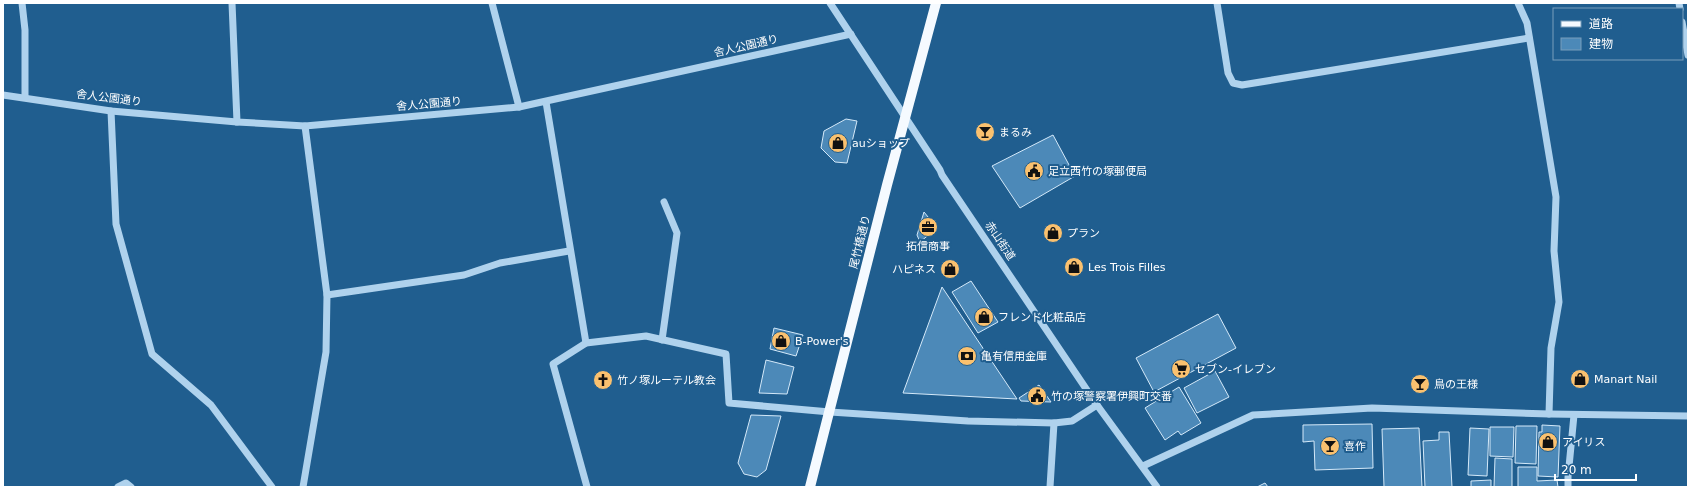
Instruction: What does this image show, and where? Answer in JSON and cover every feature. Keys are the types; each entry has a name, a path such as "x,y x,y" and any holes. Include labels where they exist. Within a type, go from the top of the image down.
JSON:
{"main road":[{"name":"尾竹橋通り","path":"810,487 905,115 936,3"}],"street":[{"path":"22,3 25,30 25,97"},
{"path":"232,3 237,122"},
{"path":"492,3 518,107"},
{"name":"赤山街道","path":"830,3 905,115 942,175 1097,405 1157,487"},
{"path":"1217,3 1228,74 1233,83 1242,85 1529,38"},
{"path":"1518,3 1527,23 1556,197 1554,251 1558,302 1551,348 1549,414"},
{"path":"1683,28 1688,55"},
{"name":"舎人公園通り","path":"3,95 25,97 111,111 237,122 305,126 518,107 851,34"},
{"path":"546,102 569,251 586,343"},
{"path":"111,111 116,224 152,354 211,405 272,487"},
{"path":"303,487 326,352 327,295 305,126"},
{"path":"662,340 677,233 664,202"},
{"path":"327,295 464,275 500,263 569,251"},
{"path":"587,487 553,364 586,343 646,336 726,354 730,403 830,412 968,421 1054,423 1072,421 1097,405"},
{"path":"1142,466 1253,415 1372,408 1574,415 1688,416"},
{"path":"1568,487 1574,415"},
{"path":"1050,487 1054,423"},
{"path":"118,487 126,483 131,487"}],"building":[{"path":"846,119 857,121 847,163 835,162 821,148 824,131"},
{"path":"1053,135 1075,176 1020,208 992,166"},
{"path":"924,212 937,228 920,242 917,235"},
{"path":"971,281 998,322 978,333 952,292"},
{"path":"942,287 1017,399 903,393"},
{"path":"1218,314 1236,348 1154,392 1136,358"},
{"path":"774,328 803,335 796,356 770,349"},
{"path":"766,360 794,367 787,394 759,393"},
{"path":"1215,371 1229,397 1197,413 1184,388"},
{"path":"1039,385 1051,402 1021,401 1019,398"},
{"path":"1179,387 1201,423 1181,435 1178,431 1165,440 1145,408"},
{"path":"751,415 781,416 766,470 757,477 744,474 738,463"},
{"path":"1372,424 1373,468 1315,470 1314,441 1303,442 1303,425"},
{"path":"1542,425 1560,426 1558,477 1538,476 1539,432 1542,432"},
{"path":"1516,426 1537,426 1536,464 1515,463"},
{"path":"1490,427 1514,427 1513,457 1490,456"},
{"path":"1419,428 1422,487 1384,487 1382,429"},
{"path":"1470,428 1489,429 1487,476 1468,475"},
{"path":"1439,432 1449,432 1452,487 1425,487 1423,441 1439,440"},
{"path":"1495,458 1512,459 1512,487 1494,487"},
{"path":"1518,467 1537,467 1537,481 1557,480 1558,487 1518,487"},
{"path":"1491,480 1491,487 1471,487 1471,481"},
{"path":"1265,483 1268,487 1257,487"}],"place":[{"name":"まるみ","path":"985,132"},
{"name":"auショップ","path":"838,143"},
{"name":"足立西竹の塚郵便局","path":"1034,171"},
{"name":"拓信商事","path":"928,227"},
{"name":"プラン","path":"1053,233"},
{"name":"Les Trois Filles","path":"1074,267"},
{"name":"ハピネス","path":"950,269"},
{"name":"フレンド化粧品店","path":"984,317"},
{"name":"B-Power's","path":"781,341"},
{"name":"亀有信用金庫","path":"967,356"},
{"name":"セブン-イレブン","path":"1181,369"},
{"name":"Manart Nail","path":"1580,379"},
{"name":"竹ノ塚ルーテル教会","path":"603,380"},
{"name":"鳥の王様","path":"1420,384"},
{"name":"竹の塚警察署伊興町交番","path":"1037,396"},
{"name":"アイリス","path":"1548,442"},
{"name":"喜作","path":"1330,446"}]}
